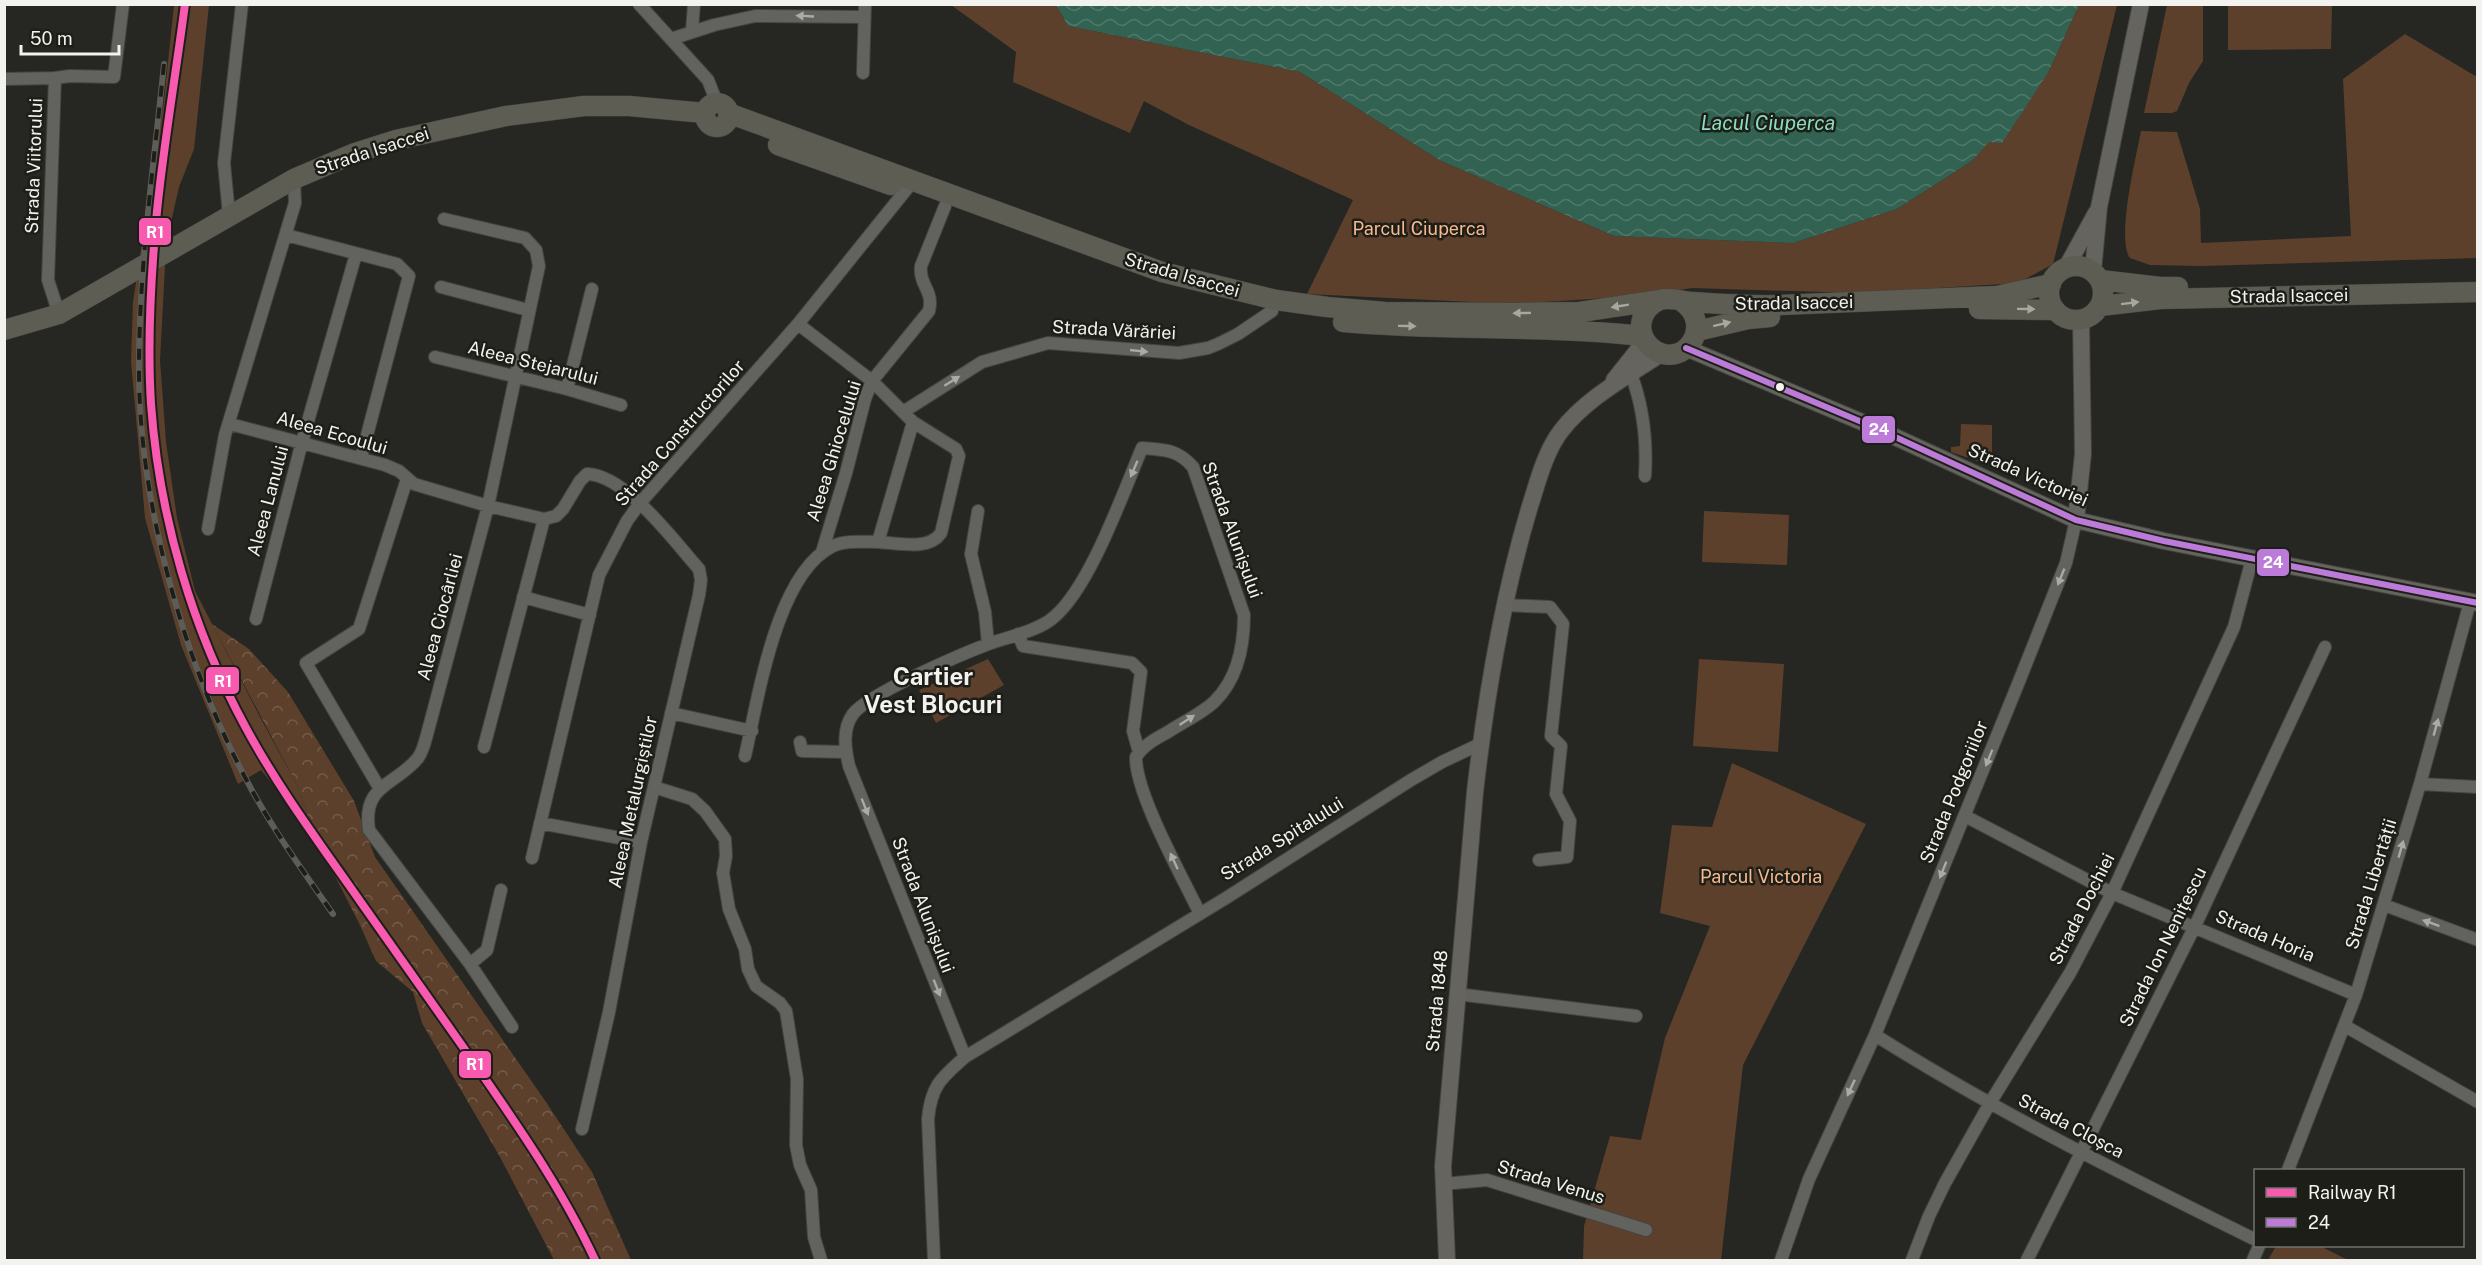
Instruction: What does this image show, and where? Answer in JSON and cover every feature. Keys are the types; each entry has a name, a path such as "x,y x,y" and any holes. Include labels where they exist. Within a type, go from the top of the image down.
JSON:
{"main road":[{"name":"Strada Isaccei","path":"4,330 59,314 294,179 355,153 396,140 506,116 584,106 629,106 718,114 909,185 1162,272 1276,300 1327,308 1374,311 1581,312 1674,299 1748,306 1997,296 2050,284"},
{"name":"Strada Isaccei","path":"909,185 945,206 1150,280 1248,307 1322,320 1384,326 1590,330 1644,338 1649,346 1662,353"},
{"name":"Strada Isaccei","path":"2066,268 2075,266 2097,276 2160,287 2478,278"},
{"path":"2055,310 2049,297 2050,284 2059,272 2066,268"},
{"path":"2097,276 2103,298 2100,306"},
{"name":"Strada Isaccei","path":"1696,331 1748,319 1997,309 2055,310 2067,319 2081,320 2091,316 2100,306 2160,299 2478,292"},
{"path":"1644,338 1642,318 1652,304 1660,300"},
{"path":"1662,353 1675,354 1686,348 1696,331 1692,310 1681,301"}],"street":[{"name":"Strada Viitorului","path":"59,314 48,280 55,78 114,77 123,4"},
{"path":"229,215 224,162 242,4"},
{"path":"639,4 708,80 718,114"},
{"path":"692,31 694,4"},
{"path":"2097,276 2099,207 2141,4"},
{"path":"671,39 692,31 755,16 864,11 863,74"},
{"path":"4,79 55,78"},
{"path":"208,529 225,435 295,204 294,179"},
{"name":"Strada Constructorilor","path":"532,858 599,575 627,521 640,503 798,324 909,185"},
{"name":"Aleea Ghiocelului","path":"822,552 865,399 873,381 929,311 931,299 920,276 921,266 945,206"},
{"path":"2066,268 2099,207"},
{"name":"Aleea Ciocârliei","path":"444,219 525,238 532,244 539,257 539,266 513,377 488,506 420,756 405,771 380,789 367,807 369,830 470,964 512,1027"},
{"path":"286,235 397,264 407,272 409,281 361,458"},
{"name":"Aleea Lanului","path":"256,620 302,442 356,254"},
{"path":"441,287 528,310"},
{"path":"567,389 592,289"},
{"name":"Strada Vărăriei","path":"903,412 982,362 1048,343 1179,353 1208,348 1238,334 1272,311"},
{"name":"Strada Podgoriilor","path":"1781,1260 1809,1179 1875,1035 2066,563 2076,520 2083,454 2081,320"},
{"path":"745,756 778,623 790,595 822,552 836,544 934,542 941,532 959,456 952,445 913,422 873,381 798,324"},
{"path":"1604,392 1644,338"},
{"name":"Strada Victoriei","path":"1686,348 1869,425 2076,520 2252,559 2474,602"},
{"path":"1480,744 1504,605 1522,533 1539,480 1554,444 1572,419 1604,392 1662,353"},
{"name":"Aleea Stejarului","path":"435,357 567,389 621,405"},
{"path":"1631,374 1639,402 1646,457 1645,476"},
{"path":"878,542 913,422"},
{"name":"Aleea Ecoului","path":"230,424 385,465 399,471 414,484 488,506 544,519"},
{"name":"Strada Alunișului","path":"965,1058 849,766 845,752 847,726 852,715 874,697 988,645 1053,619 1074,594 1102,542 1142,448 1169,450 1183,456 1196,473 1245,615 1240,658 1230,679 1215,701 1139,752"},
{"path":"484,747 544,519 556,516 563,509 580,481 587,474 605,477 640,503"},
{"path":"380,789 306,663 359,628 407,479"},
{"name":"Aleea Metalurgiștilor","path":"582,1129 609,1012 641,842 701,580 699,569 640,503"},
{"path":"978,512 971,554 985,612 988,645"},
{"name":"Strada Dochiei","path":"1912,1260 1945,1182 1990,1103 2070,973 2112,893 2234,627 2252,559"},
{"path":"523,597 590,615"},
{"name":"Strada Libertății","path":"2288,1169 2356,995 2474,602"},
{"path":"1504,605 1550,607 1563,624 1551,736 1561,746 1556,794 1569,821 1567,857 1539,860"},
{"path":"1018,634 1023,646 1132,663 1141,672 1133,731 1139,752 1136,763 1150,808 1200,914"},
{"name":"Strada Ion Nenițescu","path":"2027,1260 2195,926 2325,647"},
{"path":"671,713 752,731"},
{"path":"800,742 802,752 845,752"},
{"name":"Strada Spitalului","path":"933,1260 928,1119 930,1098 943,1076 965,1058 1200,914 1412,780 1442,762 1480,744"},
{"name":"Strada 1848","path":"1447,1260 1443,1184 1457,994 1480,744"},
{"path":"2420,784 2478,787"},
{"path":"654,787 692,799 705,811 725,839 726,856 723,873 729,909 745,949 748,969 756,986 780,1003 786,1011 797,1079 796,1145 800,1165 811,1191 814,1237 821,1260"},
{"name":"Strada Horia","path":"1965,816 2112,893 2356,995"},
{"path":"540,823 641,842"},
{"path":"470,964 487,951 501,890"},
{"path":"2384,905 2478,940"},
{"path":"1457,994 1636,1016"},
{"path":"2345,1026 2478,1102"},
{"name":"Strada Cloșca","path":"1875,1035 1947,1080 2080,1153 2254,1239"},
{"name":"Strada Venus","path":"1443,1184 1486,1180 1646,1230"}],"green space":[{"path":"174,5 209,5 194,149 179,187 169,231 165,266 160,360 166,442 177,518 195,591 298,787 314,835 261,770 238,784 181,645 145,518 131,362 133,302 164,101"},
{"name":"Parcul Ciuperca","path":"951,5 1056,5 1068,26 1300,72 1439,160 1614,236 1793,243 1897,209 1972,161 2049,71 2079,5 2117,5 2053,264 2018,283 1859,293 1692,288 1639,296 1513,304 1307,294 1353,200 1189,125 1144,101 1130,133 1013,82 1016,52"},
{"path":"2167,5 2203,5 2203,61 2189,83 2177,111 2144,113"},
{"path":"2228,5 2332,5 2331,49 2228,50"},
{"path":"2405,34 2477,77 2477,258 2201,266 2150,265 2130,258 2126,248 2126,217 2141,131 2177,132 2200,209 2201,243 2351,236 2343,79"},
{"path":"1961,424 1992,425 1992,466 1951,452 1951,447 1960,446"},
{"path":"1704,511 1789,515 1787,565 1702,562"},
{"path":"212,624 249,649 288,692 354,801 375,857 546,1102 592,1172 631,1260 554,1260 500,1157 422,1023 413,992 376,961 314,835 298,787"},
{"path":"988,659 1004,685 936,723 919,690"},
{"path":"1699,659 1784,664 1778,752 1693,746"},
{"name":"Parcul Victoria","path":"1732,763 1866,824 1743,1065 1721,1260 1583,1260 1584,1226 1610,1136 1641,1140 1665,1038 1710,926 1660,913 1672,825 1712,827"},
{"path":"2275,1247 2322,1247 2348,1260 2268,1260"}],"water":[{"name":"Lacul Ciuperca","path":"1056,5 2079,5 2049,71 2002,143 1989,142 1972,161 1897,209 1793,243 1614,236 1439,160 1300,72 1068,26"}],"railway":[{"path":"164,64 144,253 139,367 141,418 156,526 185,634 203,686 224,735 266,815 333,914"}],"rail line":[{"name":"R1","path":"185,4 157,211 151,283 149,356 155,446 162,488 170,530 194,612 227,690 272,773 519,1129 552,1180 595,1260"}],"transit line":[{"name":"24","path":"1686,348 1869,425 2076,520 2164,541 2478,603"}],"district":[{"name":"Cartier Vest Blocuri","path":"933,691"}]}
